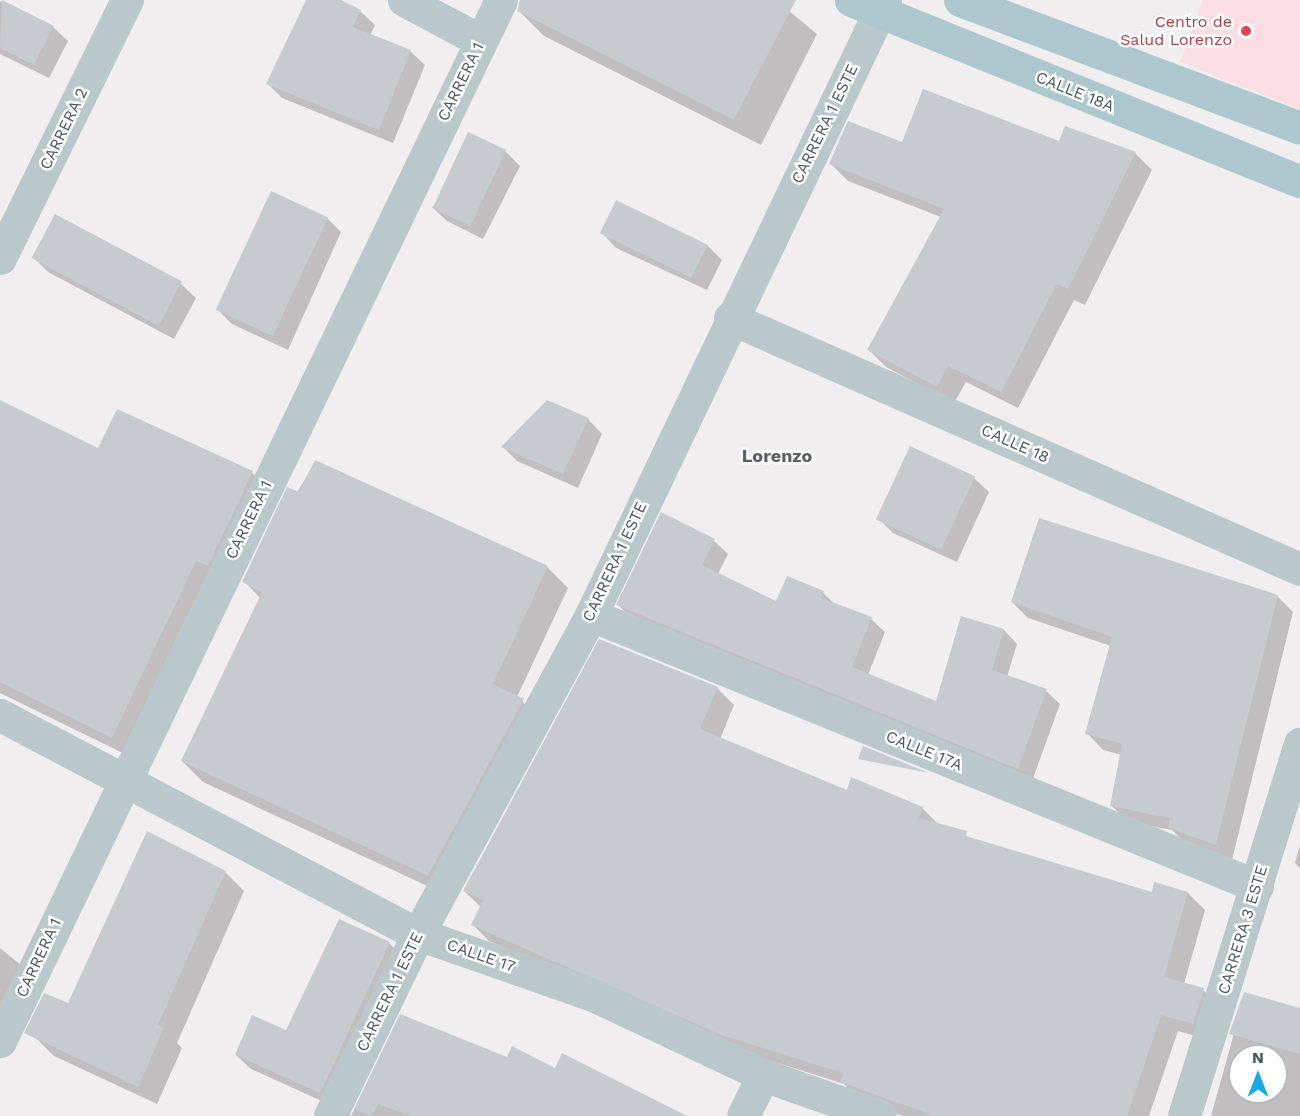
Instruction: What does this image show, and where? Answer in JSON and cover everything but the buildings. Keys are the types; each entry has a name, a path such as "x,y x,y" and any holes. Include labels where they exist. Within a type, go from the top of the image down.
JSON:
{"main road":[{"name":"CALLE 18A","path":"851,0 882,7 1300,181"},
{"path":"960,0 1300,128"}],"street":[{"name":"CARRERA 2","path":"0,258 128,0"},
{"path":"404,0 481,41"},
{"name":"CARRERA 1","path":"0,1041 123,779 501,0"},
{"name":"CARRERA 1 ESTE","path":"330,1116 418,934 591,615 730,318 882,7"},
{"name":"CALLE 18","path":"730,318 1300,569"},
{"name":"CALLE 17A","path":"591,615 1257,886"},
{"name":"CALLE 17","path":"0,715 418,934 593,995 763,1075 880,1116"},
{"name":"CARRERA 3 ESTE","path":"1184,1116 1300,744"},
{"path":"743,1116 763,1075"}],"shaded area":[{"name":"Centro de Salud Lorenzo","path":"1203,0 1300,0 1300,109 1180,62"}],"place":[{"name":"Centro de Salud Lorenzo","path":"1246,31"}],"district":[{"name":"Lorenzo","path":"777,456"}]}
